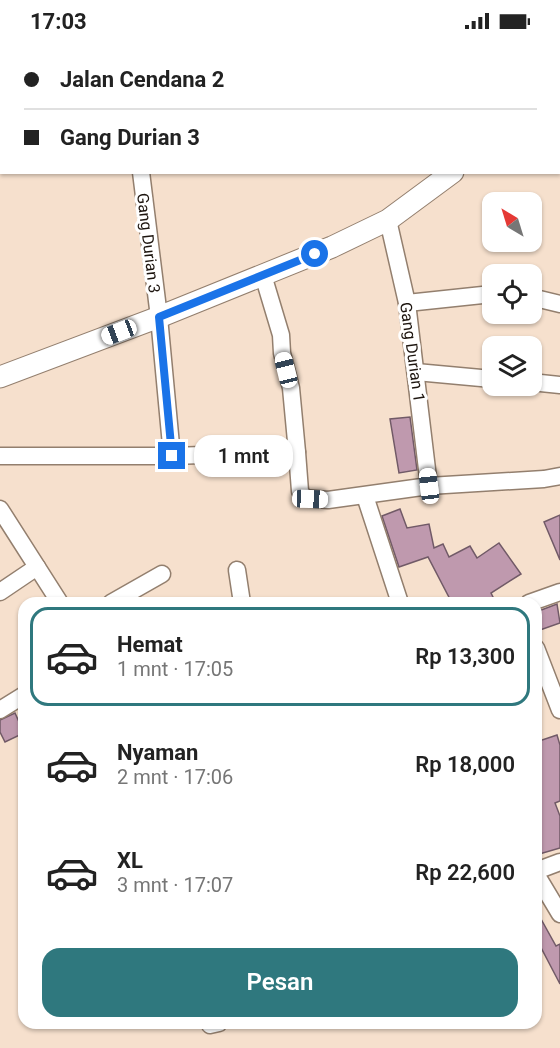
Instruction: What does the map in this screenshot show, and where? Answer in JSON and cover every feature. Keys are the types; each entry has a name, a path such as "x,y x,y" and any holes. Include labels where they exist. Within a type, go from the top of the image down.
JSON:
{"street":[{"name":"Gang Durian 3","path":"141,174 159,317 172,456"},
{"path":"0,376 159,317 263,275 388,220 450,174"},
{"name":"Gang Durian 1","path":"388,220 407,303 429,486"},
{"path":"263,275 281,335 282,352 291,388 300,491 304,498 328,500 429,486 560,476"},
{"path":"407,303 482,295"},
{"path":"542,300 560,304"},
{"path":"416,372 482,378"},
{"path":"542,383 560,385"},
{"path":"0,456 172,456 297,452"},
{"path":"365,496 398,597"},
{"path":"0,509 56,597"},
{"path":"0,592 37,567"},
{"path":"237,570 241,597"},
{"path":"122,597 162,574"},
{"path":"542,598 560,592"},
{"path":"542,664 560,710"},
{"path":"0,710 18,699"},
{"path":"542,870 560,862"},
{"path":"542,882 560,914"}],"building":[{"path":"410,417 417,470 399,473 390,419"},
{"path":"400,509 407,528 429,524 434,548 443,544 449,557 470,546 477,558 499,543 521,574 491,593 493,597 449,597 428,557 399,567 382,516"},
{"path":"560,515 560,560 544,522"},
{"path":"557,604 560,623 542,629 542,610"},
{"path":"15,713 18,720 18,736 5,742 0,732 0,720"},
{"path":"557,735 560,745 560,801 555,803 560,816 560,848 542,853 542,740"},
{"path":"542,921 556,946 560,944 560,984 542,950"}],"route":[{"path":"172,456 159,317 315,254"}]}
